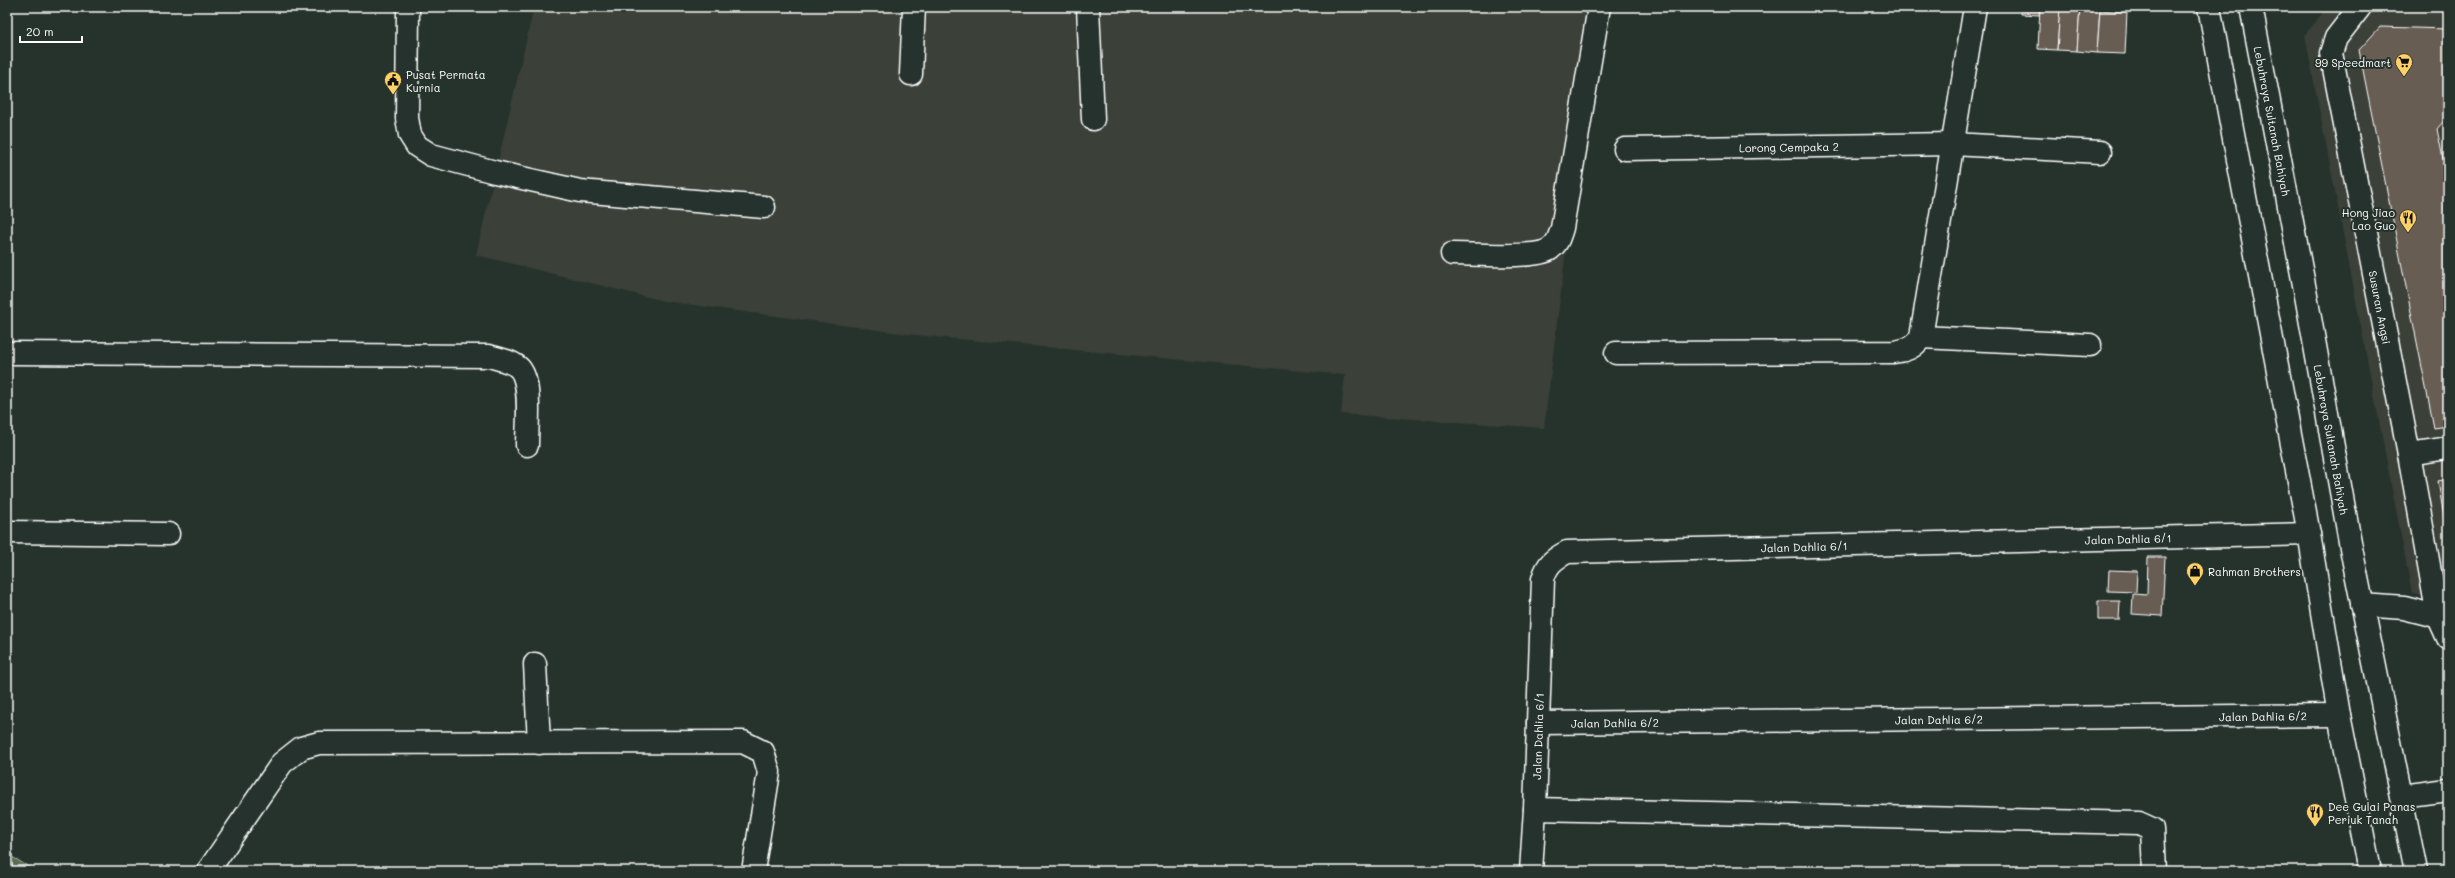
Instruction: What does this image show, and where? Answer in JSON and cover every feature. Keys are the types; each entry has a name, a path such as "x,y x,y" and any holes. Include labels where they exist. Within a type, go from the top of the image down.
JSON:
{"street":[{"path":"408,7 407,118 410,135 418,146 431,155 495,172 580,191 764,207"},
{"path":"910,74 914,7"},
{"path":"1077,7 1088,7 1093,119"},
{"path":"1452,254 1536,254 1549,250 1558,242 1562,228 1599,7"},
{"path":"1616,353 1894,352 1906,351 1916,345 1921,337 1975,7"},
{"path":"2195,7 2214,35"},
{"path":"2209,7 2309,534 2339,715 2370,871"},
{"name":"Lebuhraya Sultanah Bahiyah","path":"2251,7 2362,605 2402,796 2416,871"},
{"path":"2257,36 2260,7"},
{"name":"Susuran Angsi","path":"2360,7 2336,38 2331,52 2409,454 2448,638"},
{"name":"Lorong Cempaka 2","path":"1625,149 1953,144 2100,152"},
{"path":"1921,337 2090,345"},
{"path":"7,353 489,356 514,365 519,369 526,381 527,445"},
{"path":"2409,454 2448,448"},
{"path":"7,532 168,534"},
{"name":"Jalan Dahlia 6/1","path":"1531,871 1536,809 1543,579 1546,568 1554,558 1567,552 2309,534"},
{"path":"2362,605 2443,611"},
{"path":"534,664 539,743"},
{"name":"Jalan Dahlia 6/2","path":"1538,723 2339,715"},
{"path":"208,871 282,764 301,748 319,743 743,742 762,752 769,772 753,871"},
{"path":"2402,796 2448,790"},
{"path":"1536,809 2139,823 2152,830 2154,871"}],"shaded area":[{"path":"534,7 1596,7 1544,428 1341,414 1345,375 915,335 664,301 476,255"},
{"path":"2327,7 2448,7 2448,606 2412,593 2305,35"}],"green space":[{"path":"7,854 36,871 7,871"}],"building":[{"path":"2022,7 2040,7 2039,15 2021,14"},
{"path":"2040,7 2060,7 2057,50 2038,49"},
{"path":"2060,7 2080,7 2077,51 2057,50"},
{"path":"2080,7 2100,7 2097,53 2077,51"},
{"path":"2100,10 2127,12 2125,54 2097,53"},
{"path":"2380,27 2448,29 2448,116 2437,129 2448,183 2448,426 2434,428 2359,50"},
{"path":"2448,479 2448,542 2438,481"},
{"path":"2148,557 2165,557 2162,616 2132,614 2133,594 2147,595"},
{"path":"2109,570 2137,571 2136,592 2108,591"},
{"path":"2098,601 2120,601 2119,620 2098,620"}],"place":[{"name":"99 Speedmart","path":"2404,77"},
{"name":"Pusat Permata Kurnia","path":"393,95"},
{"name":"Hong Jiao Lao Guo","path":"2408,233"},
{"name":"Rahman Brothers","path":"2195,586"},
{"name":"Dee Gulai Panas Periuk Tanah","path":"2315,827"}]}
